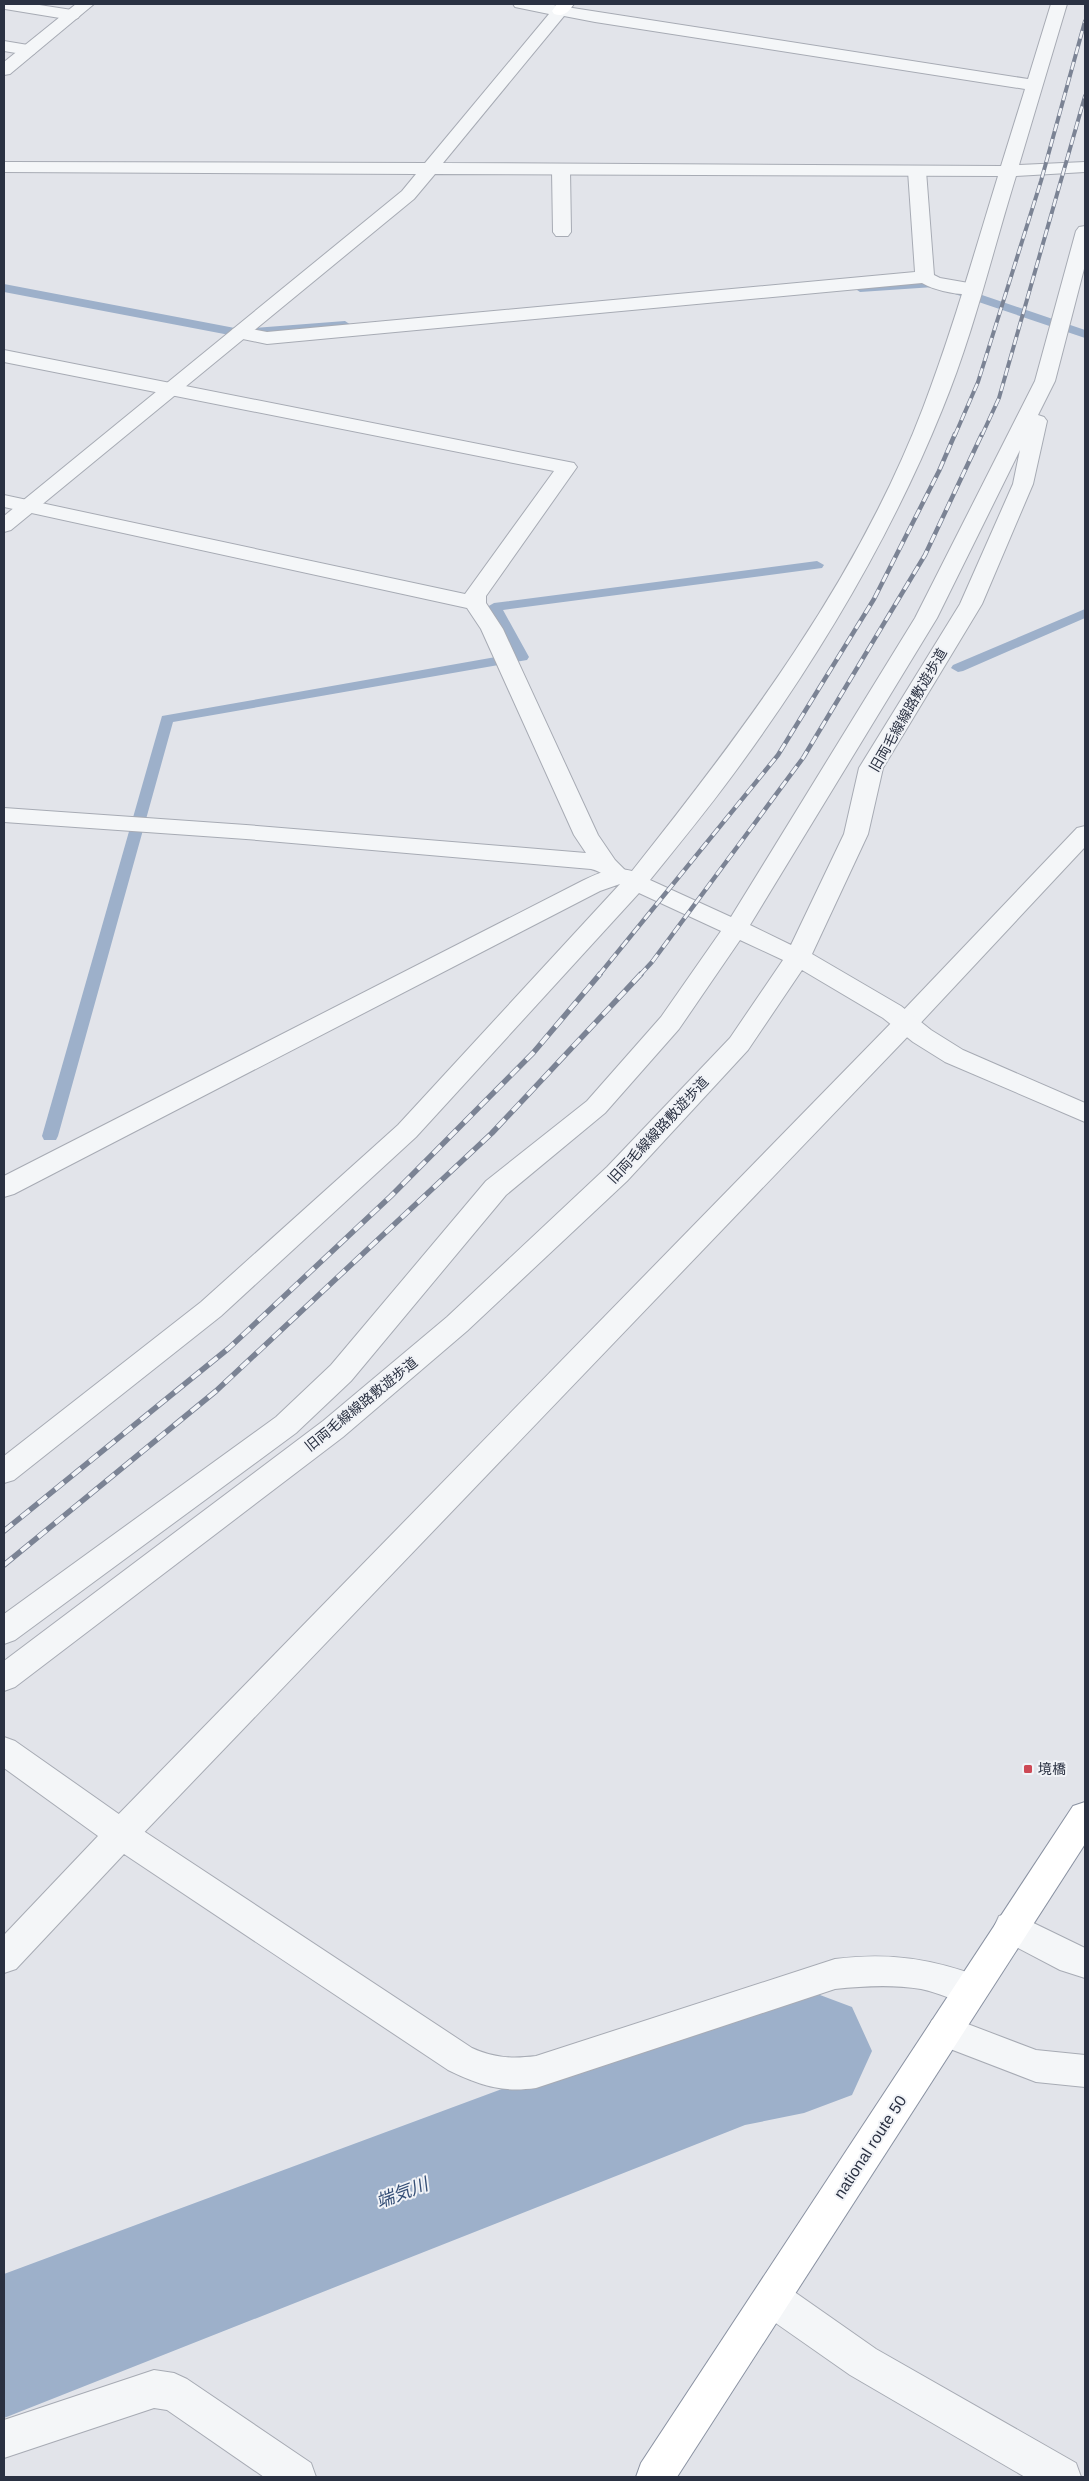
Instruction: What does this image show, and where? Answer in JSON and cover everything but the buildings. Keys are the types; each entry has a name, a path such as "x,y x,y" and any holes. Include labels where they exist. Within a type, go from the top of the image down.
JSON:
{"highway":[{"name":"national route 50","path":"656,2477 773,2299 1011,1927 1085,1816"}],"street":[{"path":"5,4 72,15"},
{"path":"4,70 86,4"},
{"path":"522,4 563,7 1036,85"},
{"path":"4,1472 210,1309 407,1131 621,875 726,768 774,700 842,592 900,485 933,410 1036,85 1059,4"},
{"path":"4,526 408,195 563,7"},
{"path":"4,46 28,50"},
{"path":"4,167 917,171 1008,171 1085,167"},
{"path":"561,170 562,232"},
{"path":"917,171 925,277"},
{"name":"旧両毛線線路敷遊歩道","path":"4,1678 333,1429 457,1324 617,1174 739,1044 798,957 856,834 871,768 971,604 1019,492 1045,381 1085,231"},
{"path":"240,333 251,336 276,337 925,277 935,283 972,289"},
{"path":"4,356 567,467 474,596 475,603 492,629 586,835 621,875"},
{"name":"旧両毛線線路敷遊歩道","path":"4,1631 286,1425 341,1373 496,1188 596,1107 670,1023 736,928 926,618 1045,381"},
{"path":"4,501 475,603"},
{"path":"4,816 256,833 591,861 798,957 892,1012 905,1024 954,1056 1085,1113"},
{"path":"4,1958 121,1834 905,1024 1085,834"},
{"path":"4,1187 591,886 608,878 621,875"},
{"path":"4,1751 121,1834 460,2059 483,2070 509,2076 536,2072 835,1974 869,1970 921,1974 972,1989"},
{"path":"1011,1927 1085,1964"},
{"path":"944,2032 1036,2066 1085,2071"},
{"path":"773,2299 862,2362 1062,2477"},
{"path":"4,2439 154,2388 174,2392 297,2477"}],"waterway":[{"path":"860,288 935,283 1085,334"},
{"path":"4,288 240,333 345,325"},
{"path":"50,1136 167,719 522,657 494,607 817,565"},
{"path":"958,668 1085,613"},
{"name":"端気川","path":"4,2346 741,2063 804,2051"}],"railway":[{"path":"955,435 978,382 1041,181 1085,21"},
{"path":"982,435 999,398 1085,96"},
{"path":"599,975 778,755 874,599 939,471 955,434"},
{"path":"640,975 652,962 803,758 925,555 982,434"},
{"path":"4,1531 229,1348 391,1196 533,1053 600,974"},
{"path":"4,1565 216,1391 492,1133 641,974"}],"place":[{"name":"境橋","path":"1028,1769"}]}
